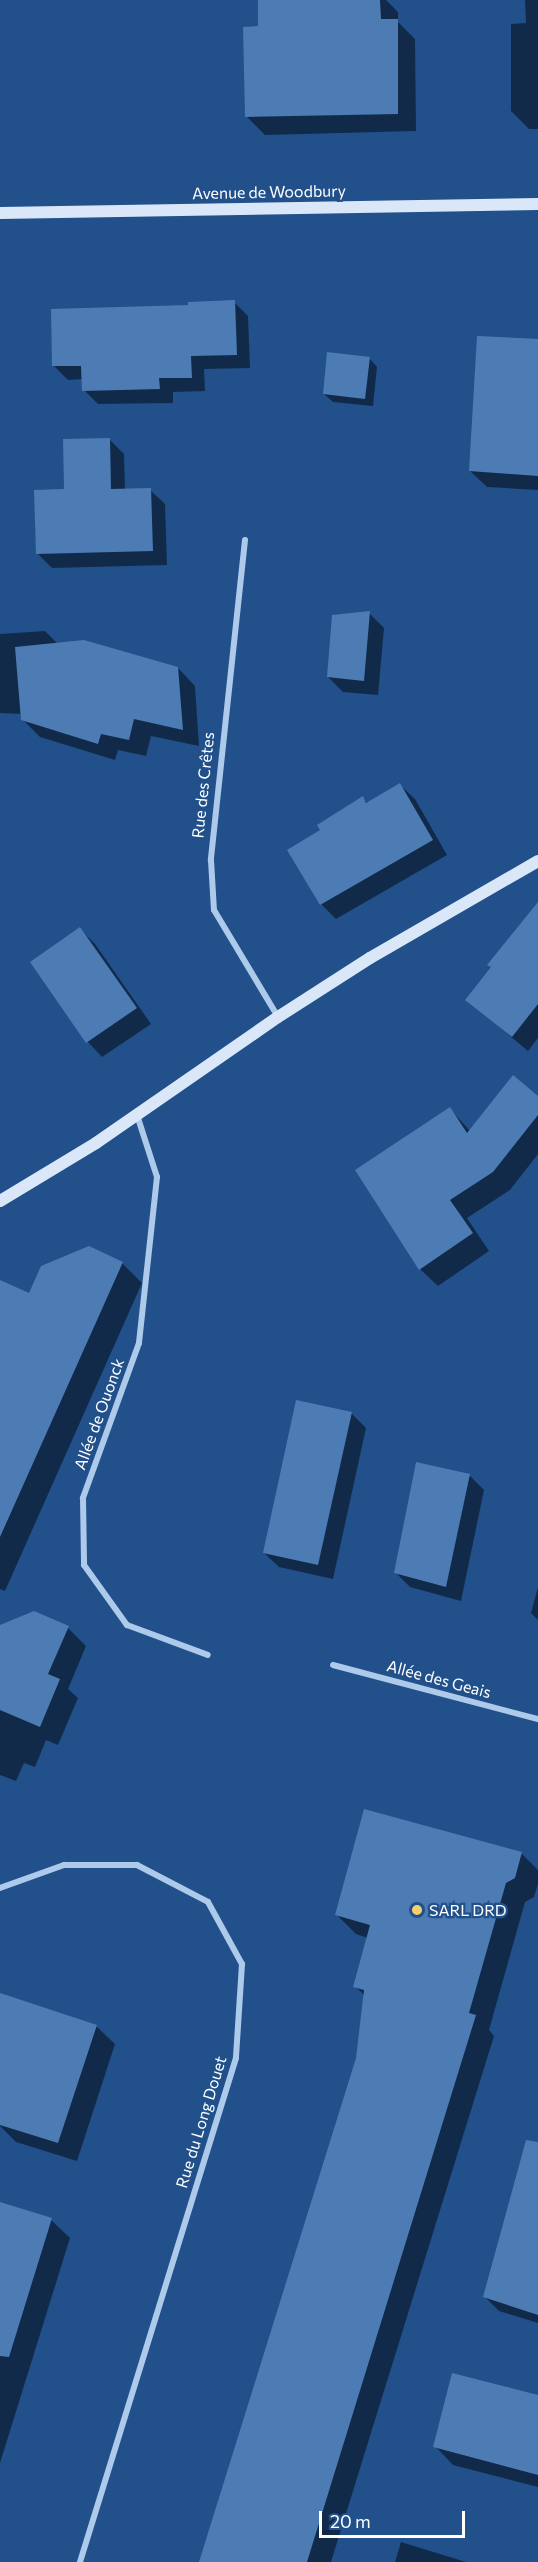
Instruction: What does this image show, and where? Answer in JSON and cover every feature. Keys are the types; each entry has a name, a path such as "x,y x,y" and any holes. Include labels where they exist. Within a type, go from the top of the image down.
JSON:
{"street":[{"name":"Avenue de Woodbury","path":"0,213 538,204"},
{"name":"Rue des Crêtes","path":"245,540 211,860 214,910 278,1017"},
{"path":"0,1201 96,1143 278,1017 370,958 538,861"},
{"name":"Allée de Ouonck","path":"137,1115 157,1178 139,1343 83,1498 84,1565 127,1626 208,1655"},
{"name":"Allée des Geais","path":"333,1665 538,1719"},
{"name":"Rue du Long Douet","path":"0,1888 64,1865 137,1865 208,1902 242,1964 236,2058 80,2562"}],"building":[{"path":"258,0 380,0 381,19 398,19 398,114 245,117 243,27 258,26"},
{"path":"235,300 237,355 191,356 192,378 159,378 160,389 82,391 81,366 52,366 51,309 188,305 188,302"},
{"path":"477,336 538,339 538,476 469,471"},
{"path":"327,352 370,357 365,399 323,394"},
{"path":"110,438 111,489 151,488 153,551 36,554 34,490 64,489 63,439"},
{"path":"370,611 364,681 327,677 332,615"},
{"path":"84,640 178,667 183,730 134,719 129,740 101,734 98,744 21,720 15,647"},
{"path":"400,783 433,840 320,905 287,850 320,830 317,825 363,796 366,803"},
{"path":"538,902 538,1004 512,1037 465,1000 491,967 487,965"},
{"path":"80,927 137,1008 86,1043 30,962"},
{"path":"513,1075 538,1096 538,1115 493,1172 450,1200 473,1233 419,1270 355,1170 450,1107 467,1133"},
{"path":"89,1246 123,1262 0,1537 0,1280 29,1293 41,1266"},
{"path":"296,1400 352,1412 318,1565 263,1553"},
{"path":"416,1462 470,1474 446,1587 394,1573"},
{"path":"34,1611 69,1626 48,1674 60,1679 40,1727 0,1710 0,1625"},
{"path":"364,1809 522,1852 515,1878 506,1883 469,2013 476,2015 307,2562 199,2562 356,2058 364,1990 353,1987 370,1925 335,1915"},
{"path":"0,1993 97,2025 58,2143 0,2125"},
{"path":"526,2140 538,2142 538,2315 483,2297"},
{"path":"0,2202 52,2218 9,2357 0,2356"},
{"path":"452,2373 538,2395 538,2475 433,2447"}],"place":[{"name":"SARL DRD","path":"417,1910"}]}
